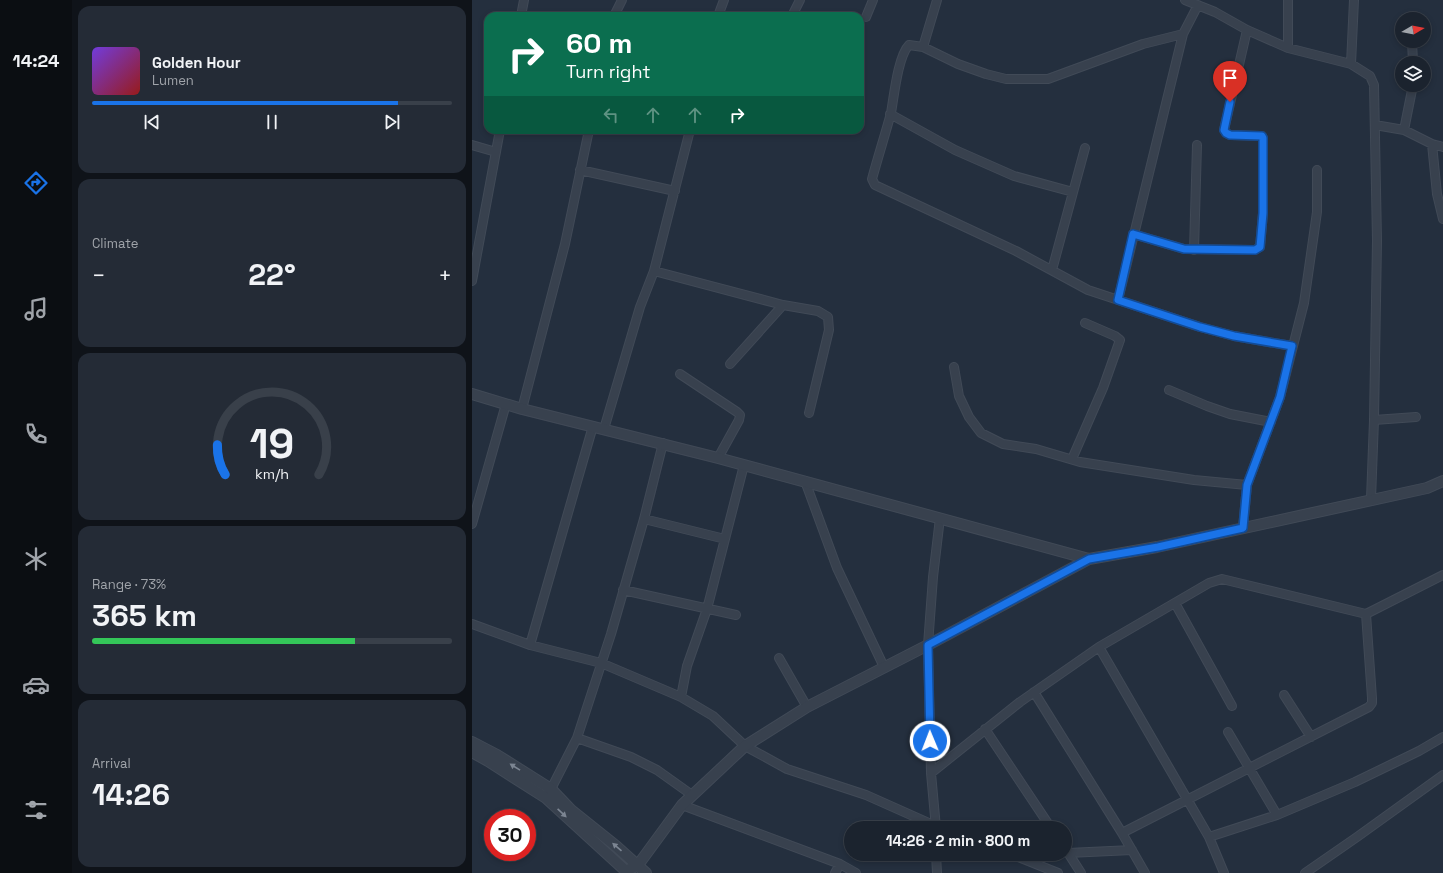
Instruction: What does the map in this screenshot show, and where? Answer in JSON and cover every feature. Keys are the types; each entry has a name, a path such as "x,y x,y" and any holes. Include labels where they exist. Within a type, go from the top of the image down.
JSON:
{"street":[{"path":"522,12 524,0"},
{"path":"614,12 615,0"},
{"path":"615,12 622,0"},
{"path":"720,12 724,0"},
{"path":"794,12 800,0"},
{"path":"866,17 873,0"},
{"path":"923,47 937,0"},
{"path":"1185,0 1215,12 1247,30 1288,48 1351,64 1370,76 1374,85 1377,241 1371,500"},
{"path":"1288,0 1288,48"},
{"path":"1351,64 1354,0"},
{"path":"1118,300 1183,34 1198,5"},
{"path":"1133,234 1184,249 1255,250 1260,247 1263,213 1263,138 1262,136 1230,135 1224,130 1247,30"},
{"path":"1183,34 1143,44 1048,79 1006,78 986,74 958,64 923,47 909,45 905,49 901,59 890,114 872,179 875,185 1016,251 1088,290 1200,327 1234,336 1292,346"},
{"path":"1404,130 1412,92"},
{"path":"890,114 955,150 1014,176 1073,192"},
{"path":"1375,124 1404,130 1432,144 1443,147"},
{"path":"472,281 499,134"},
{"path":"522,409 565,244 588,134"},
{"path":"604,429 640,307 654,271 689,134"},
{"path":"1432,144 1436,194 1443,219"},
{"path":"472,145 496,152"},
{"path":"1194,250 1197,145"},
{"path":"1052,270 1085,148"},
{"path":"580,170 675,191"},
{"path":"1243,528 1247,485 1272,422 1280,397 1304,303 1317,212 1317,170"},
{"path":"654,271 783,305 818,311 828,317 829,330 809,412"},
{"path":"730,364 783,305"},
{"path":"1072,459 1103,388 1120,340 1115,336 1085,323"},
{"path":"954,366 959,396 969,417 981,433 1003,444 1036,449 1080,462 1194,480 1247,485"},
{"path":"680,374 740,415 739,420 718,458"},
{"path":"1169,390 1230,414 1272,422"},
{"path":"472,394 522,409 662,443 1089,559"},
{"path":"472,524 506,404"},
{"path":"1374,420 1416,417"},
{"path":"530,645 593,426"},
{"path":"549,794 577,738 611,634 644,519 662,443"},
{"path":"681,697 687,666 706,609 744,465"},
{"path":"472,752 549,794 627,872 638,865 682,805 745,746 807,707 928,645 1089,559 1158,547 1428,488 1443,481"},
{"path":"805,482 837,568 884,668"},
{"path":"936,821 931,772 928,645 933,577 940,518"},
{"path":"644,519 725,539"},
{"path":"931,772 1034,692 1099,647 1209,583 1222,579 1366,614 1443,575"},
{"path":"623,590 736,615"},
{"path":"1175,603 1232,706"},
{"path":"1122,833 1311,738 1369,707 1372,703 1366,614"},
{"path":"472,624 530,645 601,663 681,697 713,716 745,746 787,769 866,795 922,821"},
{"path":"1099,647 1209,837 1224,873"},
{"path":"779,658 807,707"},
{"path":"1034,692 1122,833 1145,873"},
{"path":"1284,694 1311,738"},
{"path":"985,729 1046,821"},
{"path":"1228,732 1277,815"},
{"path":"1209,837 1277,815 1385,768 1443,737"},
{"path":"577,738 631,757 657,770 692,795"},
{"path":"472,742 497,755 571,810 616,846 645,873"},
{"path":"1305,873 1443,775"},
{"path":"682,805 840,864 856,873"},
{"path":"1072,851 1132,850"},
{"path":"1072,859 1081,873"},
{"path":"936,861 937,873"},
{"path":"1028,861 1058,873"},
{"path":"835,873 840,864"}],"route":[{"path":"930,741 928,645 1089,559 1158,547 1243,528 1247,485 1272,422 1280,397 1292,346 1234,336 1200,327 1118,300 1133,234 1184,249 1255,250 1260,247 1263,213 1263,138 1262,136 1230,135 1226,133 1224,130 1230,102"}]}
